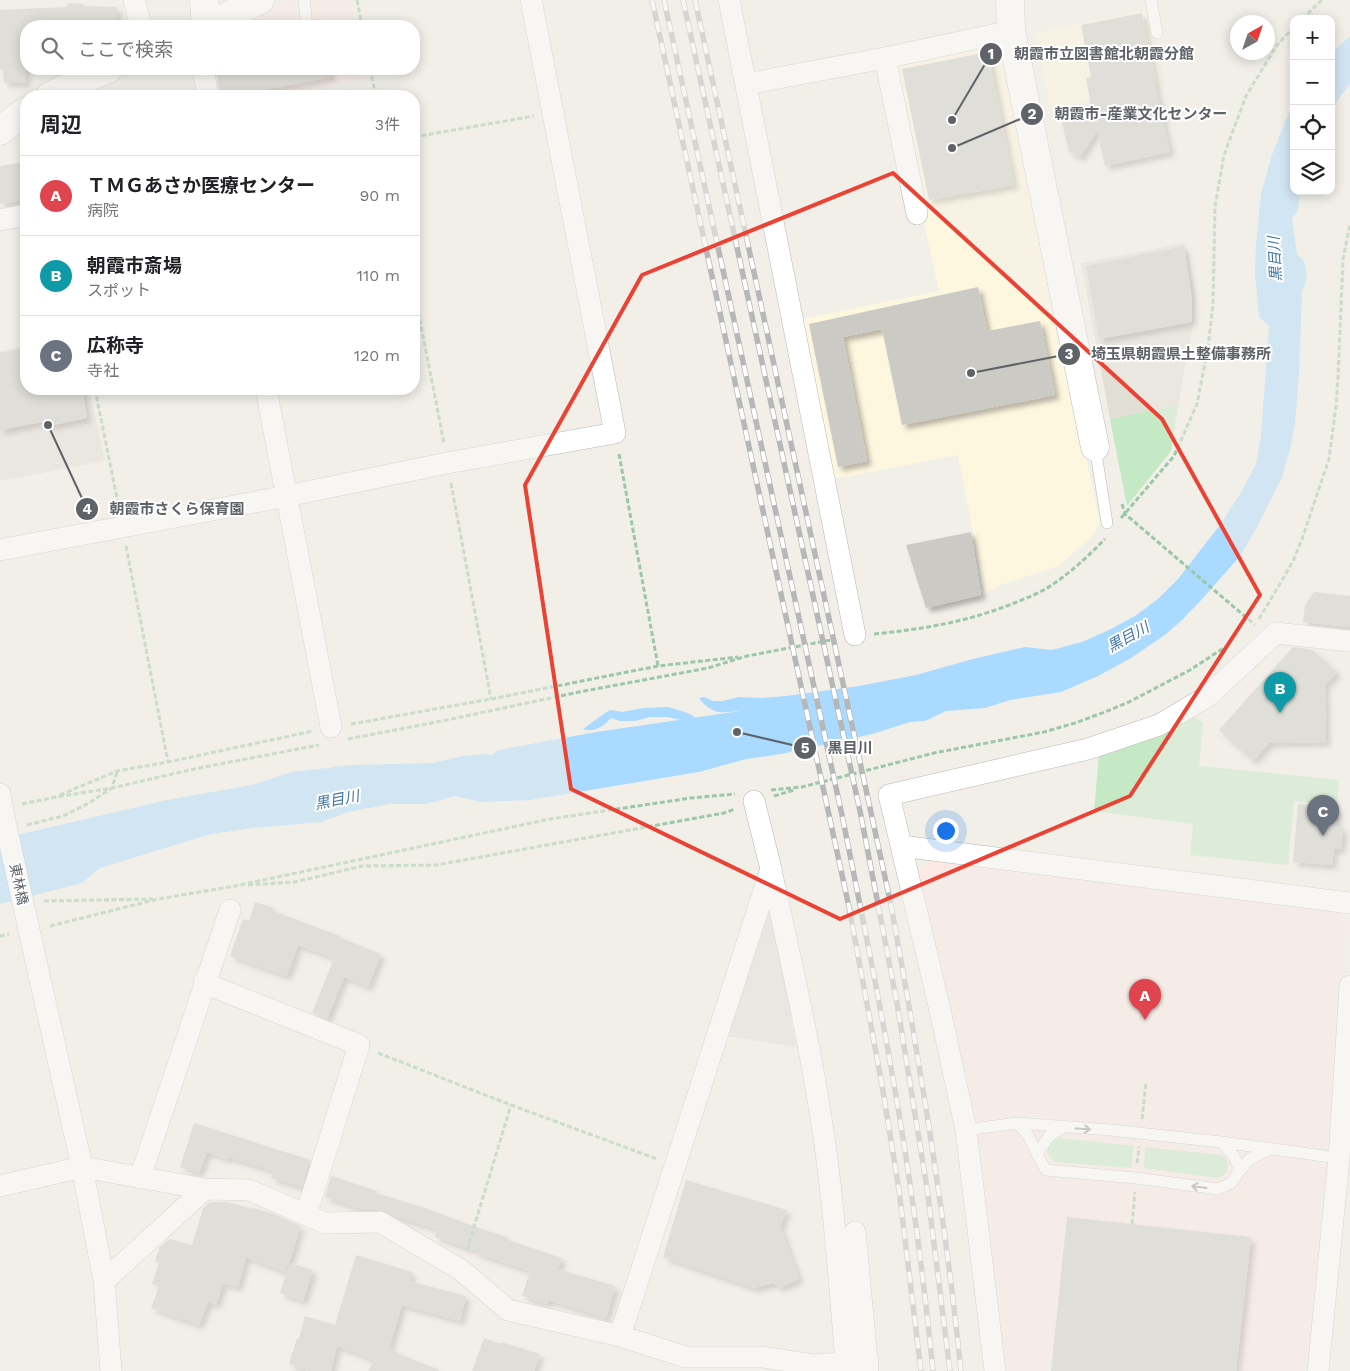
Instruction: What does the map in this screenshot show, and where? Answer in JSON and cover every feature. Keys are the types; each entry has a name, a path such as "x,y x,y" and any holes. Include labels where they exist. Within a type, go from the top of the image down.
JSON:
{"street":[{"path":"134,0 139,20"},
{"path":"204,0 206,20"},
{"path":"219,20 260,0"},
{"path":"0,550 287,496 447,463 615,433 531,0"},
{"path":"729,0 856,635"},
{"path":"1010,0 1011,31 1095,447"},
{"path":"746,84 885,58 1011,31"},
{"path":"885,58 917,214"},
{"path":"62,90 94,75"},
{"path":"204,75 207,90"},
{"path":"0,131 20,116"},
{"path":"0,220 20,216"},
{"path":"267,395 330,738"},
{"path":"995,1371 966,1130 940,1010 889,795 1088,749 1159,725 1208,696 1276,633 1350,641"},
{"path":"752,795 771,870 821,1118 831,1189 846,1362"},
{"name":"東林橋","path":"2,806 82,1167 104,1280 111,1371"},
{"path":"901,846 1350,903"},
{"path":"620,1336 771,870"},
{"path":"140,1178 230,910"},
{"path":"204,983 359,1045 306,1215"},
{"path":"1318,1371 1344,1159 1350,986"},
{"path":"0,1186 82,1167 205,1189 249,1190 325,1222 380,1222 461,1270 508,1310 620,1336 686,1357 763,1357 814,1365 846,1362 868,1366 855,1232"},
{"path":"104,1280 205,1189"}],"lane":[{"path":"304,0 306,20"},
{"path":"1151,0 1157,33"},
{"path":"1095,447 1112,526"},
{"path":"1016,1123 1028,1135 1046,1170 1136,1178 1218,1189 1231,1183 1250,1159 1270,1149"},
{"path":"966,1130 1016,1123 1062,1128 1111,1130 1220,1142 1344,1159"},
{"path":"1037,1154 1049,1136 1062,1128"},
{"path":"1220,1142 1234,1156 1240,1170"}],"path":[{"path":"357,0 361,20"},
{"path":"1306,15 1322,0"},
{"path":"2,806 112,788 491,699 658,666 746,656 856,635 910,630 950,623 977,617 1028,597 1052,585 1087,557 1174,456 1197,404 1208,348 1213,304 1215,207 1224,155 1246,96 1277,45 1290,31"},
{"path":"371,75 375,90"},
{"path":"420,137 552,113"},
{"path":"1251,629 1280,585 1294,559 1308,524 1329,459 1336,406 1343,260 1350,224"},
{"path":"420,321 491,699"},
{"path":"96,395 168,762"},
{"path":"615,433 658,666"},
{"path":"1131,519 1248,619"},
{"path":"28,926 158,899 235,886 550,819 691,798 752,795 802,787 934,753 1044,732 1076,723 1129,702 1190,670 1231,644"},
{"path":"56,797 117,771 446,720 579,692 708,668 746,656"},
{"path":"25,825 63,816 88,803 112,788 117,771"},
{"path":"235,886 295,882 362,866 436,865 724,813 752,795 802,787"},
{"path":"37,901 158,899"},
{"path":"359,1045 511,1105 674,1165"},
{"path":"1132,1224 1146,1082"},
{"path":"461,1270 511,1105"}],"highlighted area":[{"path":"893,173 1162,419 1260,595 1130,796 840,919 571,789 525,485 642,275"}],"shaded area":[{"path":"290,0 352,0 357,20 247,20"},
{"path":"1148,10 1162,87 1050,108 1036,33"},
{"path":"1003,44 1047,271 1100,524 1095,533 1059,566 998,586 985,593 958,455 834,479 802,319 939,291 921,209 894,62"},
{"path":"211,75 369,75 370,78 311,90 214,90"},
{"path":"1186,243 1196,295 1194,319 1178,405 1110,419 1081,263"},
{"path":"20,347 20,395 90,395 105,461 0,481 0,351"},
{"path":"933,857 1332,907 1348,922 1309,1371 1006,1371 972,1117 917,877"},
{"path":"765,907 773,911 796,1047 726,1036"}],"green space":[{"path":"1178,405 1171,451 1127,506 1110,419"},
{"path":"1193,716 1203,724 1199,766 1339,780 1337,806 1294,801 1288,865 1190,855 1193,824 1094,811 1099,756"},
{"path":"1059,1138 1134,1146 1131,1168 1055,1162 1049,1155 1048,1148 1051,1142"},
{"path":"1145,1147 1222,1155 1226,1158 1227,1171 1216,1178 1144,1168"}],"water":[{"path":"1350,36 1350,84 1335,105 1335,60 1335,50"},
{"path":"1290,113 1290,195 1300,195 1298,210 1292,219 1297,254 1304,261 1307,278 1302,292 1295,423 1282,477 1240,556 1182,620 1166,634 1131,658 1098,676 1061,692 1010,700 985,708 946,711 925,721 910,722 872,734 781,754 746,759 699,772 530,800 481,802 455,796 426,804 389,804 348,812 321,822 211,834 100,868 82,883 0,904 0,839 167,800 252,785 292,772 352,765 434,763 463,756 483,754 511,758 547,750 553,751 558,763 565,769 577,768 592,761 640,756 672,746 697,742 703,740 705,736 681,732 678,730 681,720 667,717 650,717 635,721 620,721 611,718 598,728 591,730 583,729 611,710 622,712 644,708 668,707 688,713 704,723 718,725 730,721 747,723 757,715 742,711 714,711 699,698 704,697 713,701 723,701 739,697 786,696 859,686 916,675 1025,647 1052,650 1082,642 1135,616 1158,599 1178,579 1220,525 1242,491 1256,464 1261,437 1269,326 1259,317 1255,274 1256,245 1261,194 1272,155"}],"building":[{"path":"68,3 83,4 83,6 117,7 116,20 20,20 20,75 26,75 26,83 4,83 3,69 0,69 0,10 66,7"},
{"path":"1142,13 1170,152 1105,166 1097,131 1080,157 1069,152 1061,119 1092,112 1086,78 1091,77 1081,25"},
{"path":"988,52 1014,185 929,200 902,69"},
{"path":"217,75 331,75 331,77 263,90 219,90"},
{"path":"20,163 20,200 0,204 0,166"},
{"path":"1184,246 1192,300 1192,322 1099,339 1086,266"},
{"path":"978,287 987,331 1040,321 1055,395 902,425 882,329 843,337 867,461 838,467 809,324"},
{"path":"20,349 20,395 83,395 87,418 49,426 48,421 0,430 0,353"},
{"path":"971,532 981,595 926,608 906,545"},
{"path":"1314,592 1350,596 1350,627 1303,622 1305,605"},
{"path":"1293,647 1313,650 1337,672 1325,685 1326,742 1269,743 1253,761 1219,730"},
{"path":"1298,804 1338,808 1336,826 1343,827 1341,849 1334,849 1332,865 1293,862"},
{"path":"255,902 274,908 273,911 340,936 381,954 368,987 344,977 327,1019 312,1013 334,958 298,945 287,976 230,956 243,919 249,921"},
{"path":"194,1123 310,1160 302,1187 271,1178 273,1171 207,1152 199,1173 180,1167"},
{"path":"331,1176 562,1258 558,1269 615,1286 606,1318 548,1300 547,1304 522,1296 530,1271 435,1237 437,1229 394,1216 386,1211 364,1210 325,1197"},
{"path":"686,1180 787,1210 780,1226 799,1279 779,1288 774,1283 754,1288 663,1257"},
{"path":"210,1202 228,1202 253,1208 271,1213 300,1226 285,1272 246,1257 238,1287 223,1283 216,1305 208,1302 199,1325 151,1308 159,1287 152,1284 159,1263 155,1262 159,1248 169,1239 192,1245 203,1208"},
{"path":"1067,1217 1251,1237 1236,1371 1051,1371"},
{"path":"356,1255 412,1272 409,1281 466,1296 460,1321 402,1305 389,1348 439,1371 368,1371 374,1360 337,1346 331,1371 309,1371 289,1364 297,1338 299,1339 305,1316 335,1325"},
{"path":"290,1263 313,1270 303,1301 280,1293"},
{"path":"484,1338 540,1354 534,1371 472,1371"}],"waterway":[{"name":"黒目川","path":"506,768 604,750 755,728"}],"railway":[{"path":"652,0 849,907 882,1085 899,1190 921,1371"},
{"path":"664,0 842,815 870,956 904,1144 933,1371"},
{"path":"683,0 860,811 897,1003 927,1188 950,1371"},
{"path":"695,0 891,905 931,1137 961,1371"}],"place":[{"name":"朝霞市立図書館北朝霞分館","path":"952,120"},
{"name":"朝霞市-産業文化センター","path":"952,148"},
{"name":"埼玉県朝霞県土整備事務所","path":"971,373"},
{"name":"朝霞市さくら保育園","path":"48,425"},
{"name":"朝霞市斎場","path":"1280,713"},
{"name":"黒目川","path":"737,732"},
{"name":"広称寺","path":"1323,836"},
{"name":"ＴＭＧあさか医療センター","path":"1145,1020"}]}
